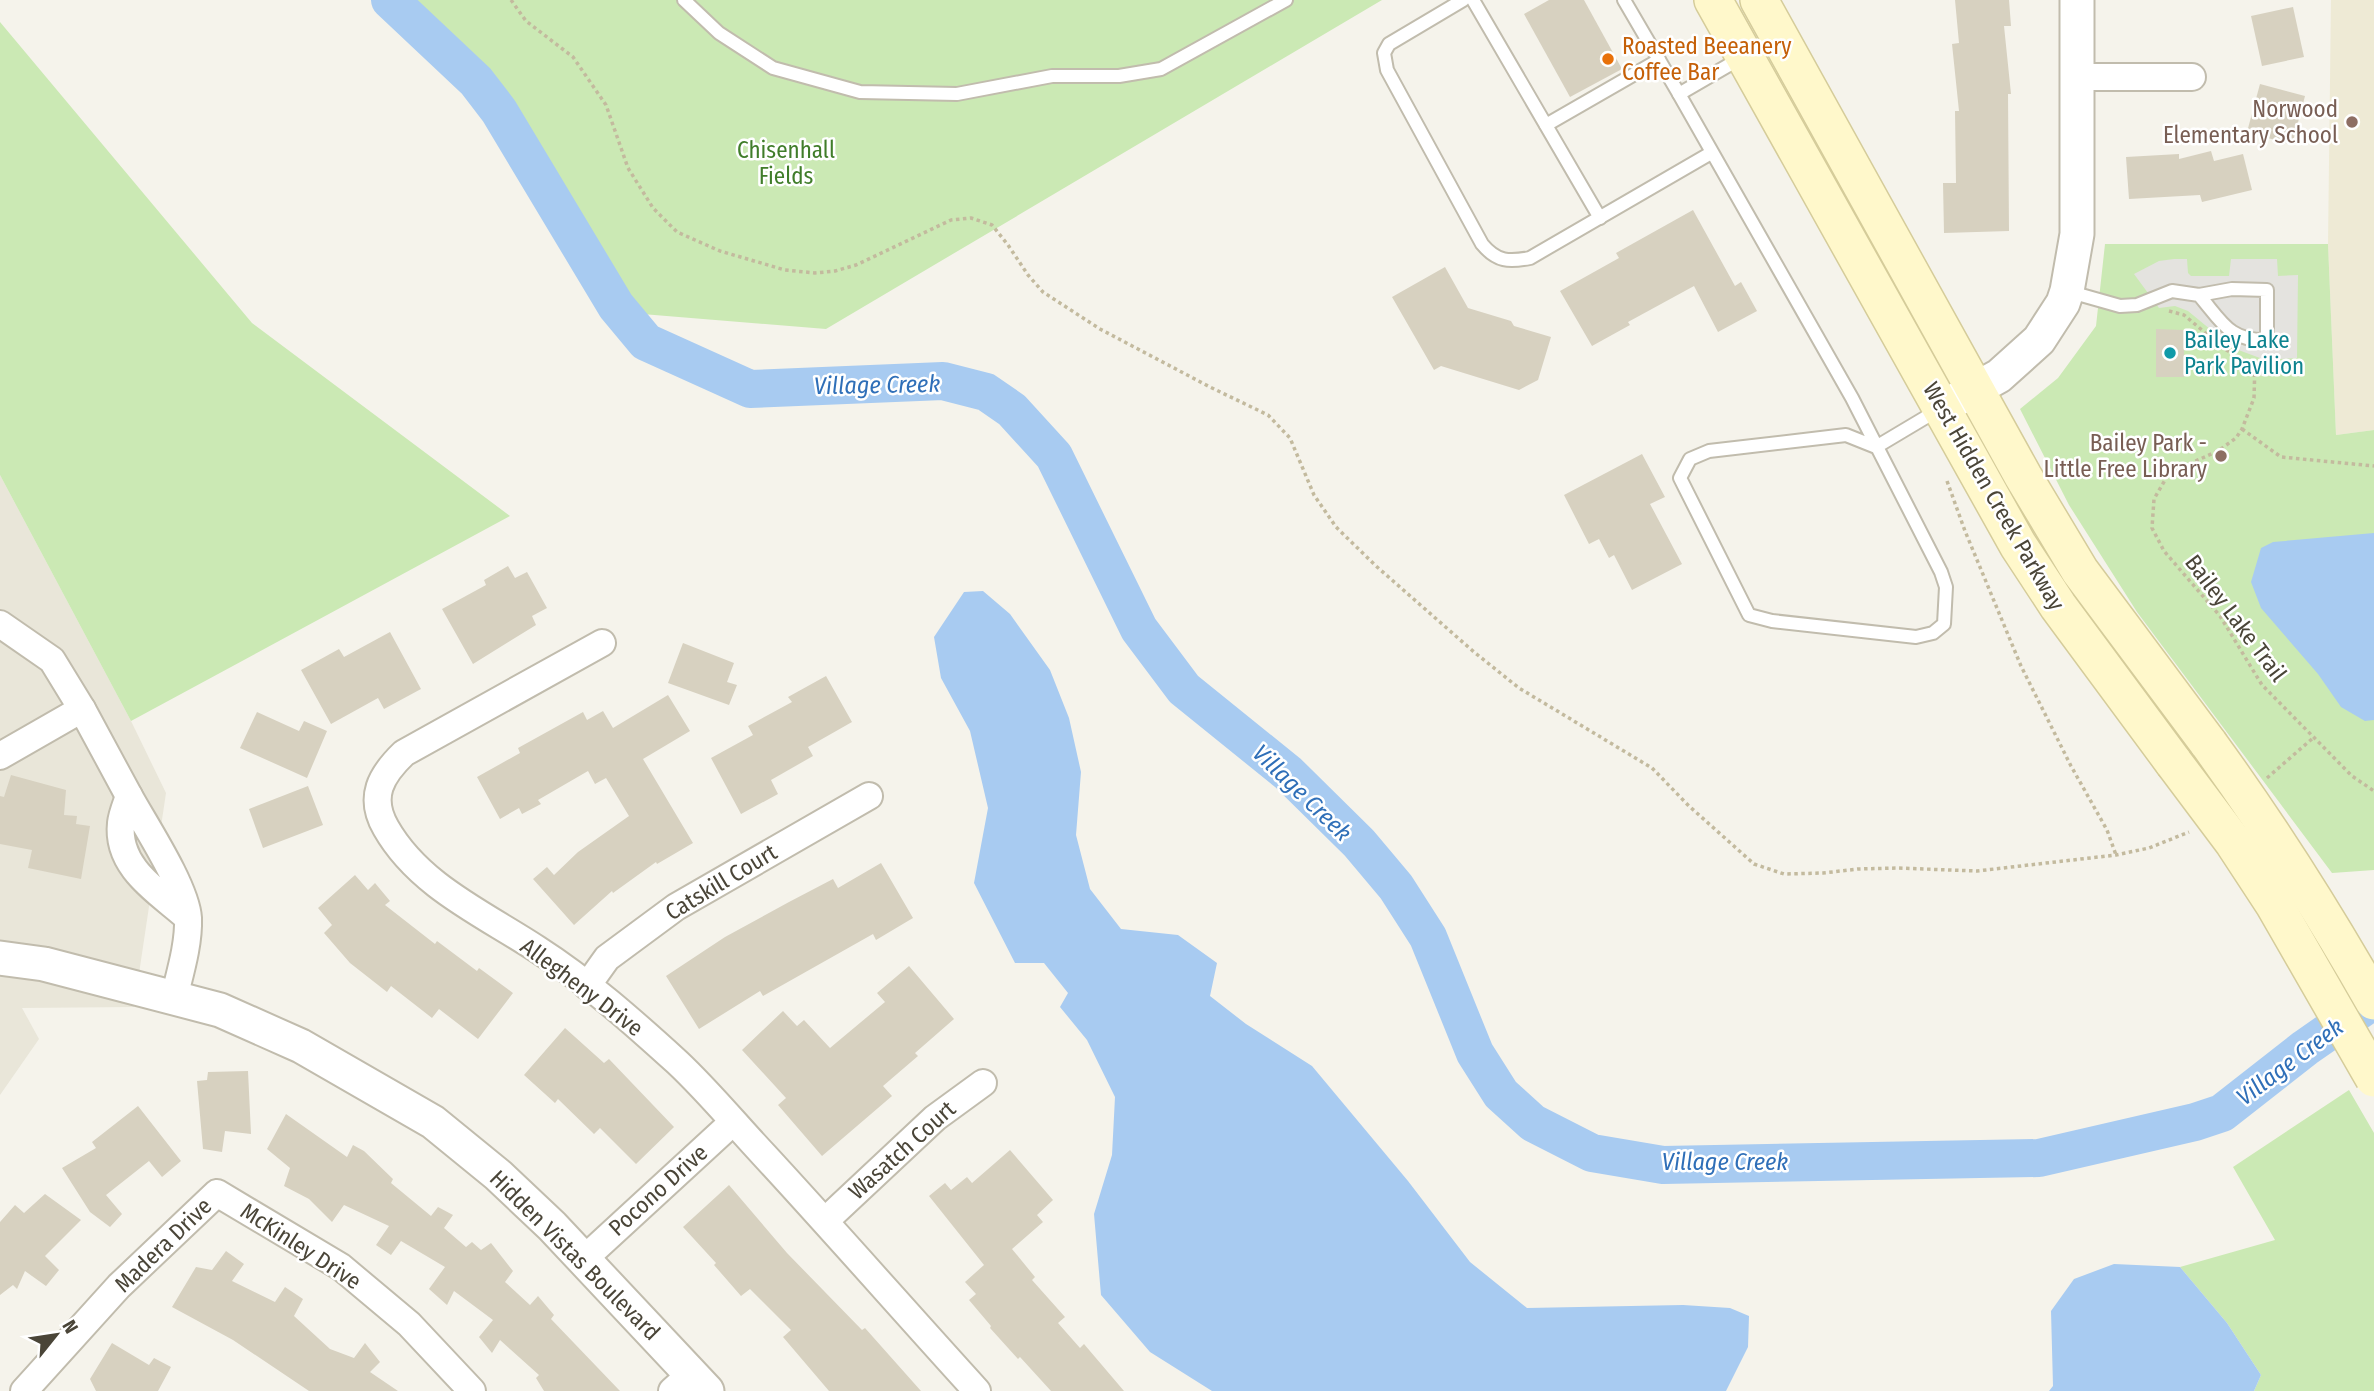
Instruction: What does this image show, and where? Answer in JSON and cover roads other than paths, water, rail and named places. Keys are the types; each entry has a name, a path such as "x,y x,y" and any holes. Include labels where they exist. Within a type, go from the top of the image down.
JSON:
{"main road":[{"name":"West Hidden Creek Parkway","path":"1713,0 2018,545 2058,607 2234,843 2274,904 2374,1078"},
{"name":"West Hidden Creek Parkway","path":"1759,0 2023,477 2080,571 2267,825 2316,901 2374,1001"}],"street":[{"path":"1943,408 1999,376 2039,340 2063,303 2067,291 2077,234 2077,0"},
{"path":"2078,77 2192,77"},
{"path":"0,624 52,660 82,709 183,896 188,918 184,959 174,998"},
{"name":"Allegheny Drive","path":"602,643 404,753 388,769 378,788 379,809 385,826 424,873 456,900 537,949 587,986 679,1064 825,1221 977,1391"},
{"path":"0,756 82,709"},
{"name":"Catskill Court","path":"587,986 607,958 676,908 869,796"},
{"name":"Hidden Vistas Boulevard","path":"0,958 44,964 220,1010 301,1046 433,1122 498,1175 584,1259 690,1385"},
{"name":"Wasatch Court","path":"825,1221 935,1118 983,1083"},
{"name":"Pocono Drive","path":"584,1259 733,1122"},
{"name":"Madera Drive","path":"24,1391 119,1286 217,1193"},
{"name":"McKinley Drive","path":"217,1193 341,1267 409,1324 472,1391"}],"lane":[{"path":"684,0 719,33 773,68 860,92 957,94 1052,76 1119,76 1161,69 1286,0"},
{"path":"1463,0 1389,44 1384,53 1387,70 1482,244 1492,256 1509,262 1530,258 1711,153"},
{"path":"1473,0 1600,218"},
{"path":"1624,0 1852,398 1941,572 1946,587 1944,624 1933,633 1916,637 1772,621 1749,615 1680,478 1690,458 1709,451 1846,435 1876,447"},
{"path":"1679,94 1744,56"},
{"path":"1546,125 1659,60"},
{"path":"2067,291 2120,306 2137,305 2166,292 2199,295 2232,289 2267,290 2267,340 2248,341 2237,336 2227,329 2199,295"},
{"path":"1876,447 1943,408"}],"water":[{"path":"2374,533 2374,720 2365,721 2341,707 2318,674 2261,608 2251,582 2261,548 2273,542"},
{"path":"983,591 1010,614 1050,670 1069,718 1081,772 1076,835 1090,889 1121,929 1178,935 1217,963 1210,996 1246,1024 1312,1066 1408,1181 1470,1262 1527,1308 1683,1305 1730,1308 1749,1316 1748,1347 1726,1391 1212,1391 1150,1352 1101,1295 1094,1214 1112,1155 1115,1097 1087,1040 1060,1007 1068,993 1044,963 1015,963 974,883 988,808 970,731 941,678 934,637 964,592"},
{"path":"2114,1264 2180,1267 2227,1323 2261,1375 2254,1391 2049,1391 2053,1386 2051,1311 2074,1279"}],"waterway":[{"name":"Village Creek","path":"390,0 476,81 499,111 616,306 646,342 750,389 943,381 986,392 1012,410 1054,456 1139,629 1184,689 1288,773 1359,843 1396,887 1428,937 1475,1053 1501,1094 1533,1123 1592,1153 1663,1165 2039,1158 2195,1122 2222,1113 2305,1048 2374,1000"}],"place":[{"name":"Roasted Beeanery Coffee Bar","path":"1608,59"},
{"name":"Norwood Elementary School","path":"2352,122"},
{"name":"Bailey Lake Park Pavilion","path":"2170,353"},
{"name":"Bailey Park - Little Free Library","path":"2221,456"}],"park label":[{"name":"Chisenhall Fields","path":"786,163"}]}
